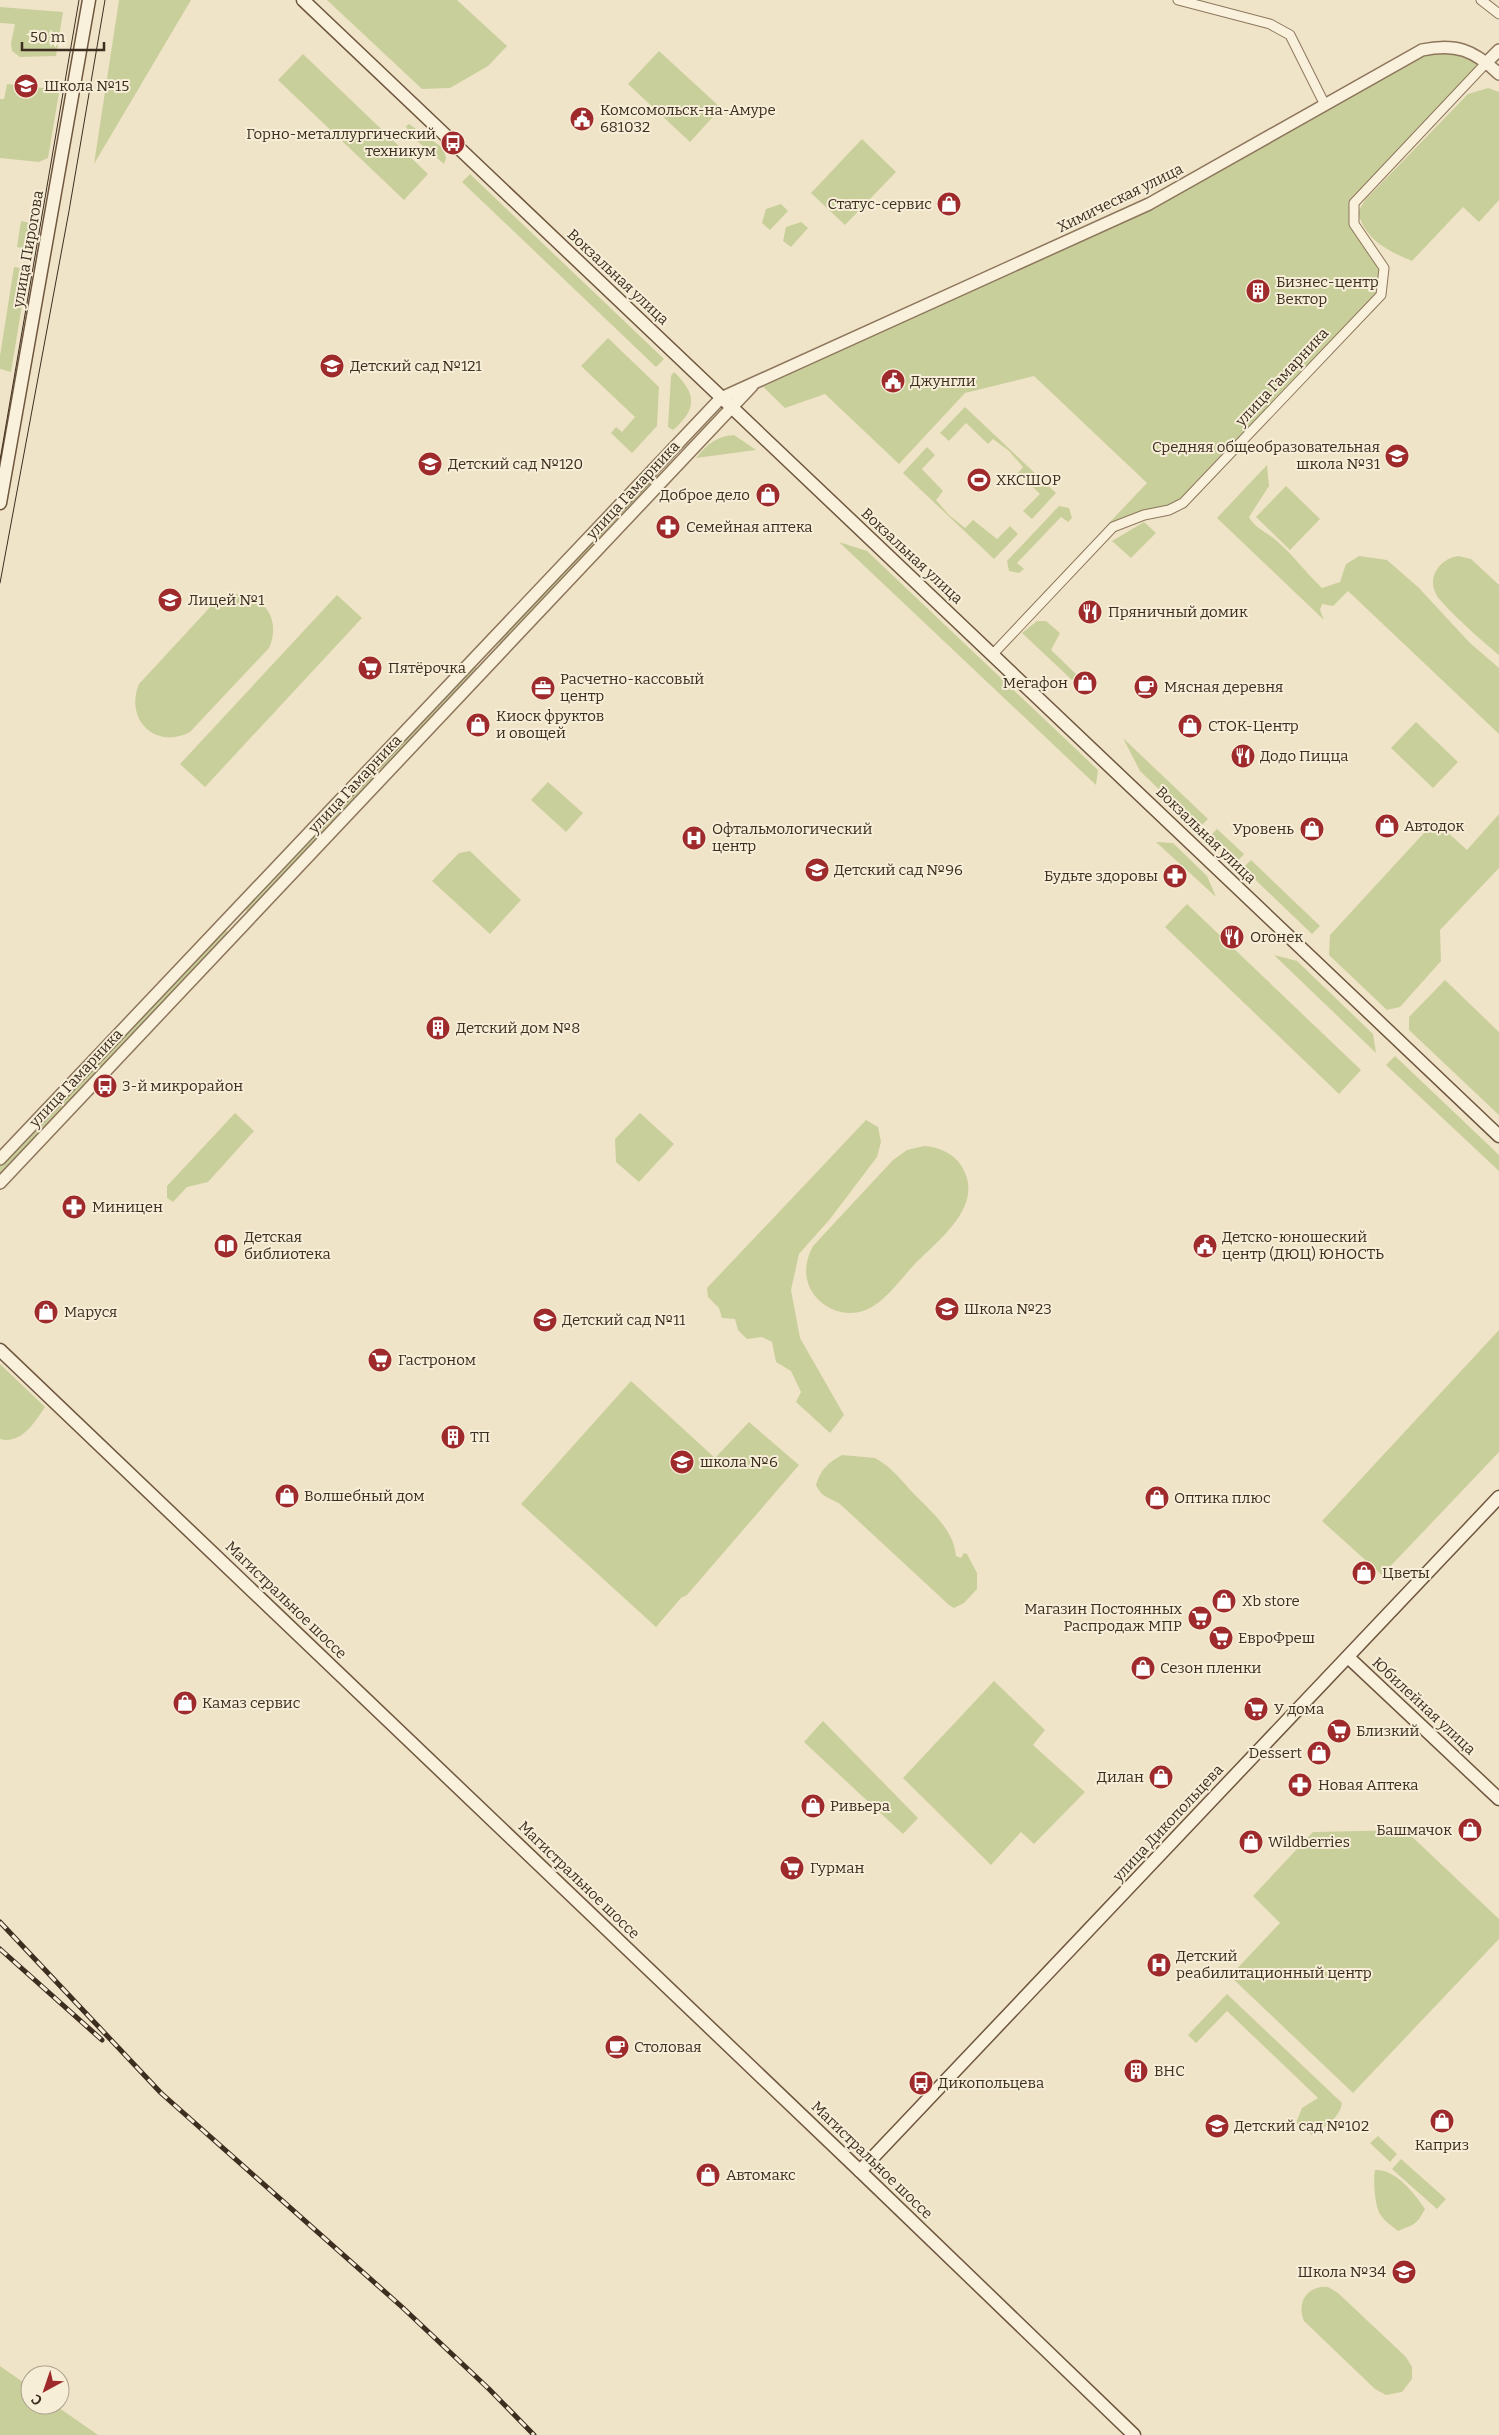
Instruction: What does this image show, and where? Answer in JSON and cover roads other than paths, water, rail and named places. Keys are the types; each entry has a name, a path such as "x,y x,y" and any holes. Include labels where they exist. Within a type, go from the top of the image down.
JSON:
{"main road":[{"name":"улица Пирогова","path":"0,503 89,0"},
{"name":"Вокзальная улица","path":"303,0 1499,1136"},
{"name":"Магистральное шоссе","path":"0,1350 1134,2435"},
{"name":"улица Дикопольцева","path":"860,2171 1499,1497"},
{"name":"Юбилейная улица","path":"1348,1657 1499,1799"}],"street":[{"path":"1178,0 1270,24 1290,35 1325,105"},
{"path":"1481,0 1499,14"},
{"name":"Химическая улица","path":"721,398 1149,204 1422,50 1439,46 1456,47 1473,53 1487,62 1499,74"},
{"name":"улица Гамарника","path":"992,654 1113,527 1144,515 1169,510 1183,503 1380,295 1384,268 1354,224 1354,203 1499,50"},
{"name":"Химическая улица","path":"732,408 757,382"},
{"name":"улица Гамарника","path":"1,1156 721,398"},
{"name":"улица Гамарника","path":"0,1183 732,408"}],"tram line":[{"path":"0,460 79,0"},
{"path":"0,583 69,211 105,0"}],"railway":[{"path":"0,1922 161,2093 402,2307 489,2389 534,2435"},
{"path":"0,1949 102,2040"}],"place":[{"name":"Школа №15","path":"26,86"},
{"name":"Комсомольск-на-Амуре 681032","path":"582,119"},
{"name":"Горно-металлургический техникум","path":"453,143"},
{"name":"Статус-сервис","path":"949,204"},
{"name":"Бизнес-центр Вектор","path":"1258,291"},
{"name":"Детский сад №121","path":"332,366"},
{"name":"Джунгли","path":"893,381"},
{"name":"Средняя общеобразовательная школа №31","path":"1397,456"},
{"name":"Детский сад №120","path":"430,464"},
{"name":"ХКСШОР","path":"979,480"},
{"name":"Доброе дело","path":"768,495"},
{"name":"Семейная аптека","path":"668,527"},
{"name":"Лицей №1","path":"170,600"},
{"name":"Пряничный домик","path":"1090,612"},
{"name":"Пятёрочка","path":"370,668"},
{"name":"Мегафон","path":"1085,683"},
{"name":"Мясная деревня","path":"1146,687"},
{"name":"Расчетно-кассовый центр","path":"543,688"},
{"name":"Киоск фруктов и овощей","path":"478,725"},
{"name":"СТОК-Центр","path":"1190,726"},
{"name":"Додо Пицца","path":"1243,756"},
{"name":"Автодок","path":"1387,826"},
{"name":"Уровень","path":"1312,829"},
{"name":"Офтальмологический центр","path":"694,838"},
{"name":"Детский сад №96","path":"817,870"},
{"name":"Будьте здоровы","path":"1175,876"},
{"name":"Огонек","path":"1232,937"},
{"name":"Детский дом №8","path":"438,1028"},
{"name":"3-й микрорайон","path":"105,1086"},
{"name":"Миницен","path":"74,1207"},
{"name":"Детская библиотека","path":"226,1246"},
{"name":"Детско-юношеский центр (ДЮЦ) ЮНОСТЬ","path":"1205,1246"},
{"name":"Школа №23","path":"947,1309"},
{"name":"Маруся","path":"46,1312"},
{"name":"Детский сад №11","path":"545,1320"},
{"name":"Гастроном","path":"380,1360"},
{"name":"ТП","path":"453,1437"},
{"name":"школа №6","path":"682,1462"},
{"name":"Волшебный дом","path":"287,1496"},
{"name":"Оптика плюс","path":"1157,1498"},
{"name":"Цветы","path":"1364,1573"},
{"name":"Xb store","path":"1224,1601"},
{"name":"Магазин Постоянных Распродаж МПР","path":"1200,1618"},
{"name":"ЕвроФреш","path":"1221,1638"},
{"name":"Сезон пленки","path":"1143,1668"},
{"name":"Камаз сервис","path":"185,1703"},
{"name":"У дома","path":"1256,1709"},
{"name":"Близкий","path":"1339,1731"},
{"name":"Dessert","path":"1319,1753"},
{"name":"Дилан","path":"1161,1777"},
{"name":"Новая Аптека","path":"1300,1785"},
{"name":"Ривьера","path":"813,1806"},
{"name":"Башмачок","path":"1470,1830"},
{"name":"Wildberries","path":"1251,1842"},
{"name":"Гурман","path":"792,1868"},
{"name":"Детский реабилитационный центр","path":"1159,1965"},
{"name":"Столовая","path":"617,2047"},
{"name":"ВНС","path":"1136,2071"},
{"name":"Дикопольцева","path":"921,2083"},
{"name":"Каприз","path":"1442,2121"},
{"name":"Детский сад №102","path":"1217,2126"},
{"name":"Автомакс","path":"708,2175"},
{"name":"Школа №34","path":"1404,2272"}]}
